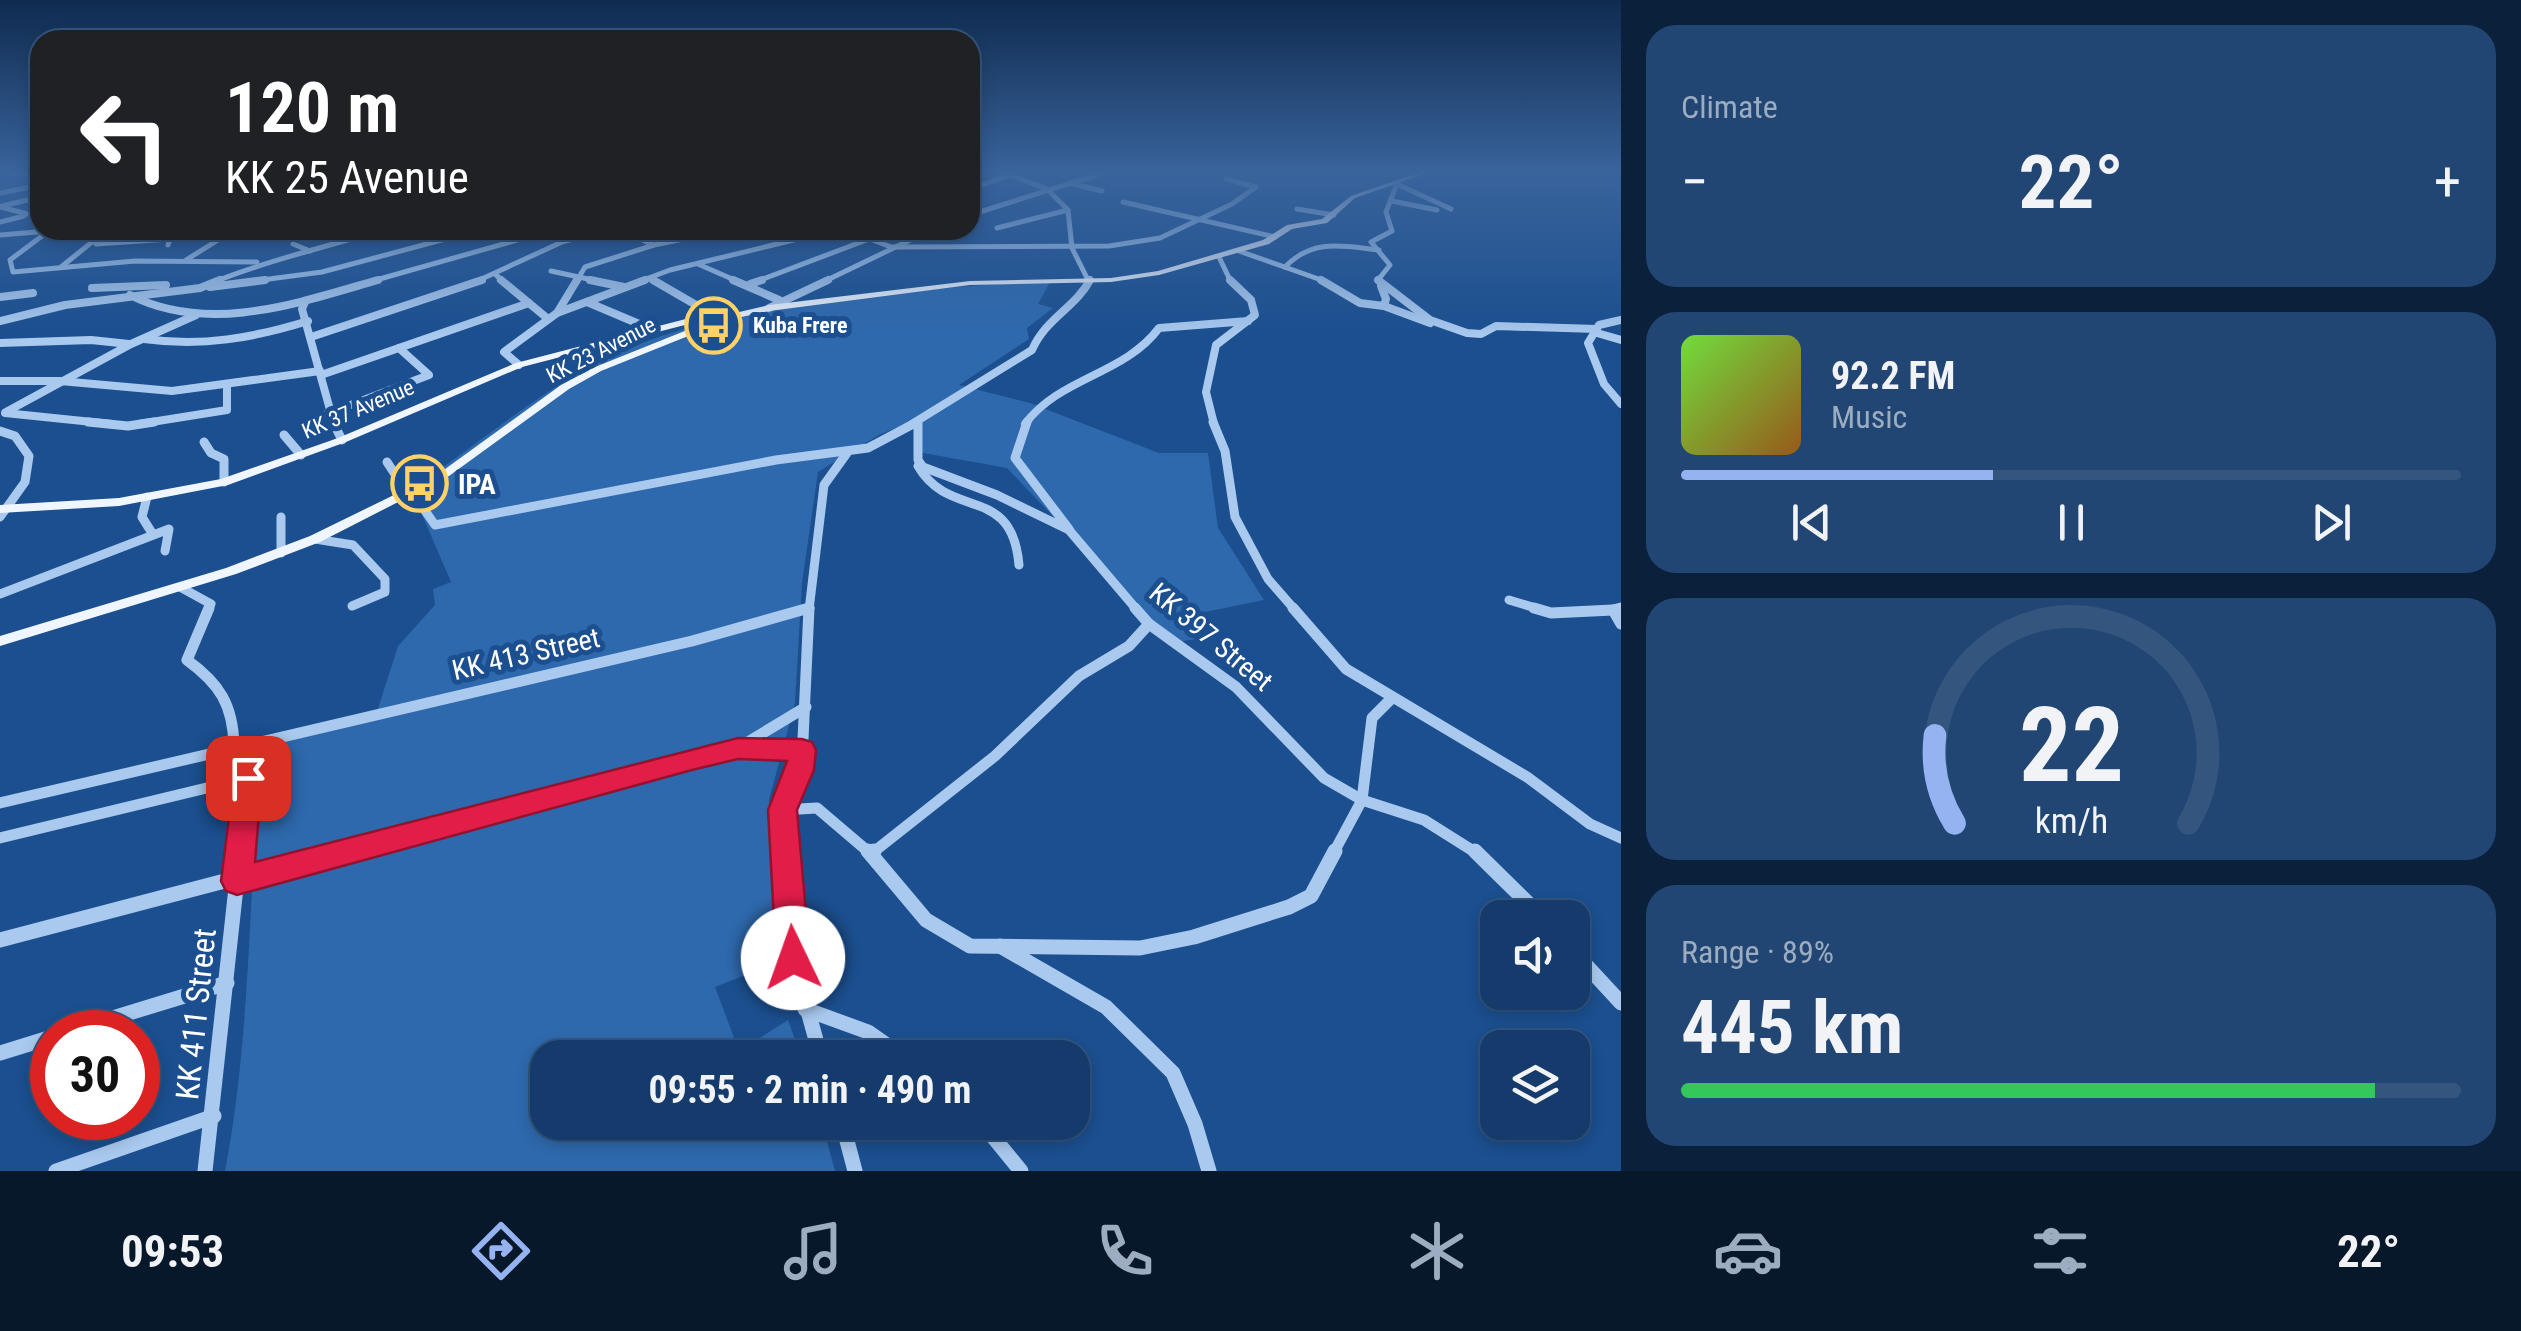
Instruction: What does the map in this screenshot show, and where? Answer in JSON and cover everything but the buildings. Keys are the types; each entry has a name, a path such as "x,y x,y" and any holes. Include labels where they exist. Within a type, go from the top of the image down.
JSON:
{"main road":[{"name":"KK 23 Avenue","path":"0,641 180,588 315,539 474,456 565,387 630,353 720,317 970,283 1090,280 1160,273 1219,257 1293,227"},
{"name":"KK 37 Avenue","path":"3,512 147,498 224,482 342,440 519,365 650,329 720,317"}],"street":[{"path":"996,228 1001,227"},
{"path":"387,462 435,525 776,460 847,453 883,441 1032,350 1041,328 1083,292 1090,280 1072,248 1070,227"},
{"path":"872,240 891,247 1072,248 1160,238 1185,227"},
{"path":"1229,227 1275,237"},
{"path":"1378,280 1390,264 1371,242 1392,231 1391,227"},
{"path":"0,235 30,232"},
{"path":"12,272 10,260 37,240"},
{"path":"58,269 96,240"},
{"path":"91,245 111,240"},
{"path":"91,245 157,240"},
{"path":"168,245 170,240"},
{"path":"186,260 216,240"},
{"path":"200,288 262,262 350,240"},
{"path":"0,321 130,294 322,272 439,240"},
{"path":"130,294 142,302 196,315 304,305 515,240"},
{"path":"540,252 542,240"},
{"path":"314,336 496,275 567,240"},
{"path":"643,240 654,245"},
{"path":"557,312 591,264 679,240"},
{"path":"519,365 504,352 557,312 697,263 792,240"},
{"path":"750,284 866,240"},
{"path":"769,308 907,240"},
{"path":"293,244 311,252"},
{"path":"1285,266 1300,250 1311,245 1379,250"},
{"path":"1239,250 1325,281 1360,302 1476,334 1496,326 1597,331 1621,340"},
{"path":"376,256 394,275"},
{"path":"1219,257 1232,284 1255,309 1250,321 1216,345 1206,392 1207,407 1224,452 1235,516 1268,580 1329,655 1392,698 1527,778 1590,824 1621,838"},
{"path":"0,276 186,260 262,262"},
{"path":"697,263 779,300"},
{"path":"551,271 625,287"},
{"path":"496,275 546,318"},
{"path":"650,278 720,317"},
{"path":"1378,280 1386,299 1384,306"},
{"path":"1378,280 1430,320 1445,326"},
{"path":"92,288 175,285 184,289"},
{"path":"168,309 184,289"},
{"path":"0,297 33,293"},
{"path":"586,302 650,329"},
{"path":"0,382 60,381 172,391 320,373 529,304"},
{"path":"304,305 314,336 327,414 342,440"},
{"path":"2,414 143,338 196,315"},
{"path":"1621,320 1606,322 1588,346 1604,384 1621,404"},
{"path":"143,338 194,346 229,344 308,321"},
{"path":"1069,530 1058,508 1033,484 1016,458 1028,419 1058,390 1146,347 1159,328 1250,321"},
{"path":"0,343 91,340 132,344"},
{"path":"327,414 430,375 399,348"},
{"path":"1604,384 1621,388"},
{"path":"2,414 146,426 226,410 227,385"},
{"path":"918,422 918,460 924,480 934,489 1004,520 1016,537 1019,565"},
{"path":"0,431 26,442 31,451 30,465 3,512"},
{"path":"284,435 301,455"},
{"path":"204,442 210,453 224,458 224,482"},
{"path":"815,1040 793,958 782,810 800,770 809,608 818,559 824,484 847,453"},
{"name":"KK 397 Street","path":"918,460 942,477 998,495 1069,530 1149,624 1236,688 1274,723 1305,761 1362,800 1424,820 1450,833 1492,864 1526,900"},
{"path":"147,498 142,517 152,533"},
{"path":"280,553 281,518"},
{"path":"0,594 152,533 170,530 165,550"},
{"path":"315,539 353,544 385,579 385,592 352,606"},
{"path":"180,588 212,604 187,660 212,675 227,700 234,720 234,746"},
{"path":"1509,600 1551,613 1617,609 1621,624"},
{"name":"KK 413 Street","path":"0,804 692,641 809,608"},
{"path":"872,854 994,756 1079,676 1129,646 1149,624"},
{"path":"782,810 818,808 872,854 936,932 970,946 1140,948 1194,937 1289,907 1311,896 1324,878 1362,800 1372,718 1392,698"},
{"path":"0,940 738,748 806,707"},
{"name":"KK 411 Street","path":"205,1171 252,742"},
{"path":"738,748 802,750"},
{"path":"0,838 248,778"},
{"path":"1000,946 1106,1007 1173,1074 1195,1124 1208,1171"},
{"path":"1590,969 1621,1003"},
{"path":"138,1010 227,983"},
{"path":"806,1010 868,1032 879,1040"},
{"path":"0,1053 30,1044"},
{"path":"56,1171 214,1116"},
{"path":"847,1140 855,1171"},
{"path":"996,1140 1021,1171"}],"shaded area":[{"path":"1050,282 1038,304 1053,308 1027,328 1029,339 959,385 1030,403 1159,453 1208,453 1218,528 1264,600 1205,612 1220,636 1182,641 1152,620 1007,468 923,453 910,422 879,435 818,472 802,583 795,703 769,800 773,899 766,967 715,987 735,1040 530,1040 530,1140 827,1140 835,1171 225,1171 245,1011 262,743 375,718 398,646 435,605 433,589 451,582 411,489 576,375 664,335 728,318 794,307"},
{"path":"788,1020 795,1040 756,1040"}],"place":[{"name":"Kuba Frere","path":"714,325"},
{"name":"IPA","path":"419,484"}],"route":[{"path":"248,778 237,881 692,758 738,748 802,750 800,770 782,810 793,958"}]}
